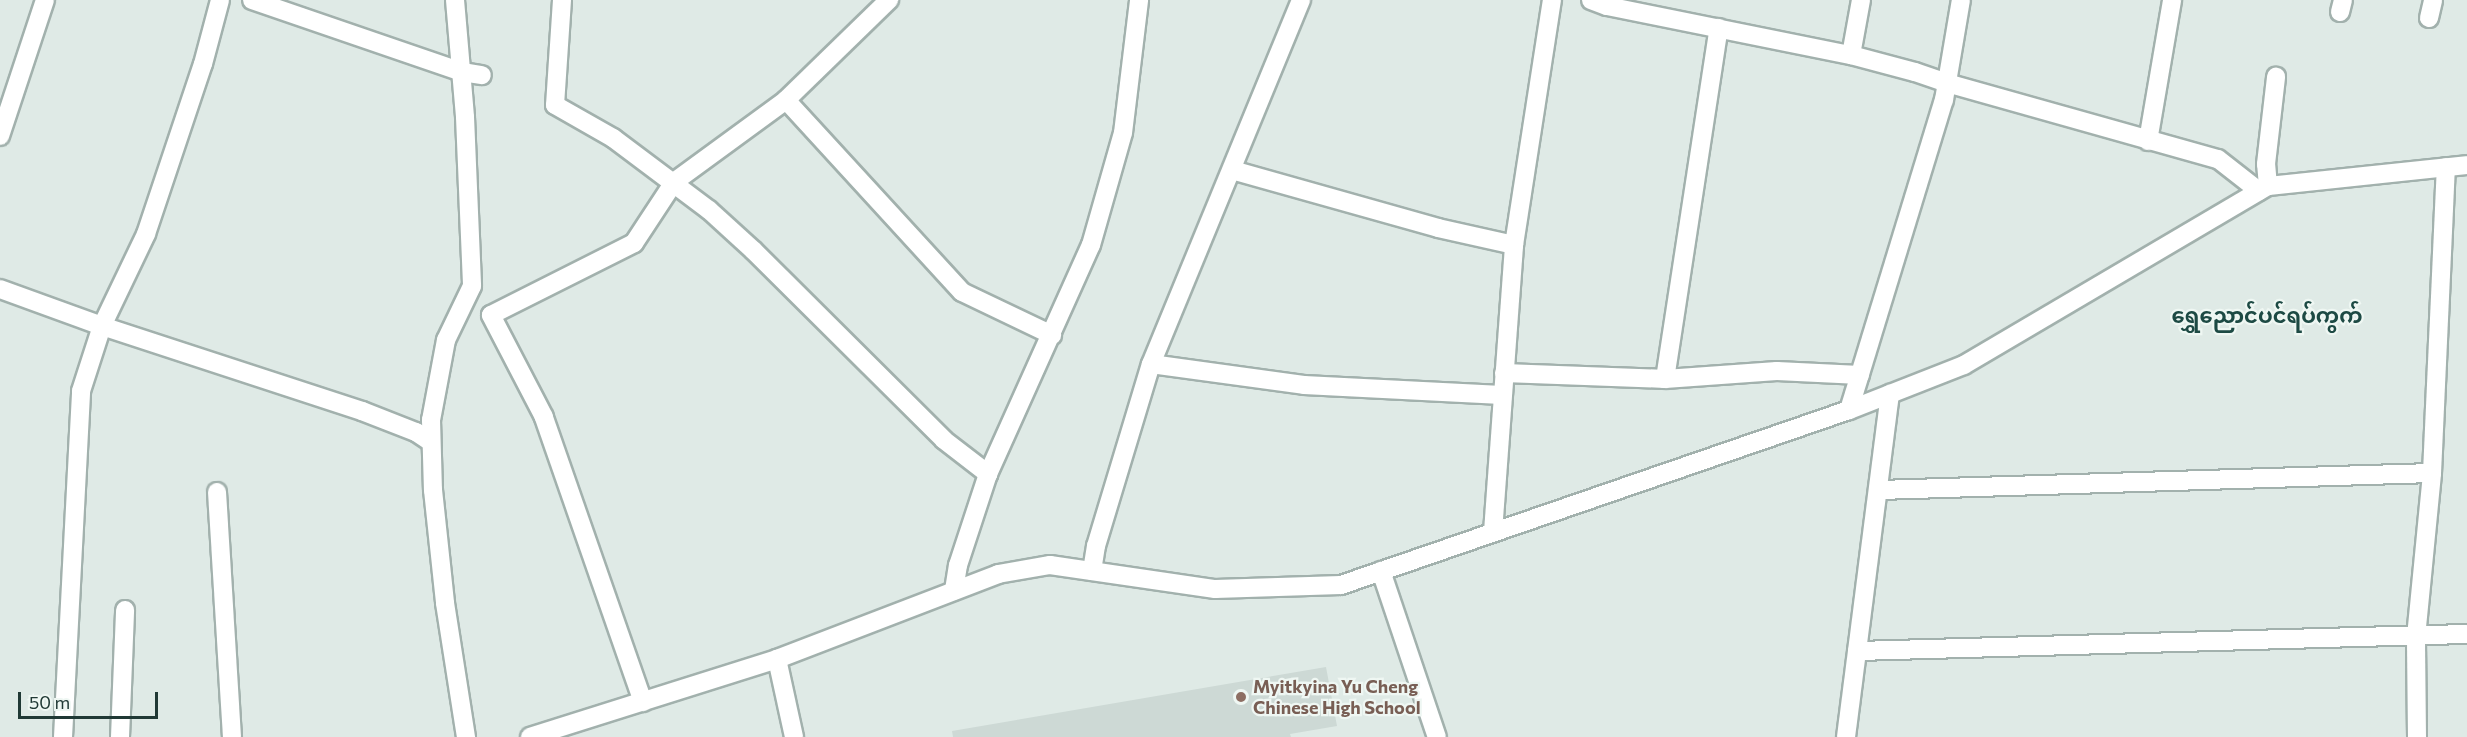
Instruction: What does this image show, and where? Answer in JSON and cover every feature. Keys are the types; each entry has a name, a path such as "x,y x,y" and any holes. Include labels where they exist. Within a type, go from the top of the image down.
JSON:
{"street":[{"path":"0,136 4,109 45,0"},
{"path":"63,737 81,391 102,326 146,234 203,64 220,0"},
{"path":"252,0 462,72 482,75"},
{"path":"455,0 462,72 472,286 446,340 430,420 433,490 446,603 466,737"},
{"path":"562,0 555,105 613,138 674,182 753,250 944,440 988,474"},
{"path":"643,702 544,417 491,315 634,243 674,182 786,100 889,0"},
{"path":"954,591 958,565 988,474 1091,245 1123,133 1139,0"},
{"path":"1092,571 1102,526 1151,364 1301,0"},
{"path":"1493,532 1514,245 1552,0"},
{"path":"1591,0 1607,6 1851,55 2218,159 2264,188"},
{"path":"1851,55 1861,0"},
{"path":"1849,410 1947,83 1961,0"},
{"path":"2148,141 2172,0"},
{"path":"2429,18 2433,0"},
{"path":"1665,379 1719,28"},
{"path":"2264,188 2276,76"},
{"path":"786,100 962,292 1052,335"},
{"path":"530,737 777,659 998,574 1050,565 1215,589 1341,585 1849,410 1964,365 2264,188 2467,165"},
{"path":"2417,737 2416,637 2432,473 2446,167"},
{"path":"1232,170 1438,228 1514,245"},
{"path":"0,289 102,326 362,411 416,432 432,442"},
{"path":"1151,364 1304,385 1503,395"},
{"path":"1504,373 1665,379 1777,370 1860,375"},
{"path":"1846,737 1890,394"},
{"path":"1879,490 2432,473"},
{"path":"217,492 232,737"},
{"path":"1381,571 1437,737"},
{"path":"120,737 125,610"},
{"path":"1857,651 2467,634"},
{"path":"777,659 794,737"}],"shaded area":[{"name":"Myitkyina Yu Cheng Chinese High School","path":"1326,667 1337,726 1290,734 1291,737 953,737 952,731"}],"place":[{"name":"Myitkyina Yu Cheng Chinese High School","path":"1241,697"}],"district":[{"name":"ရွှေညောင်ပင်ရပ်ကွက်","path":"2267,315"}]}
